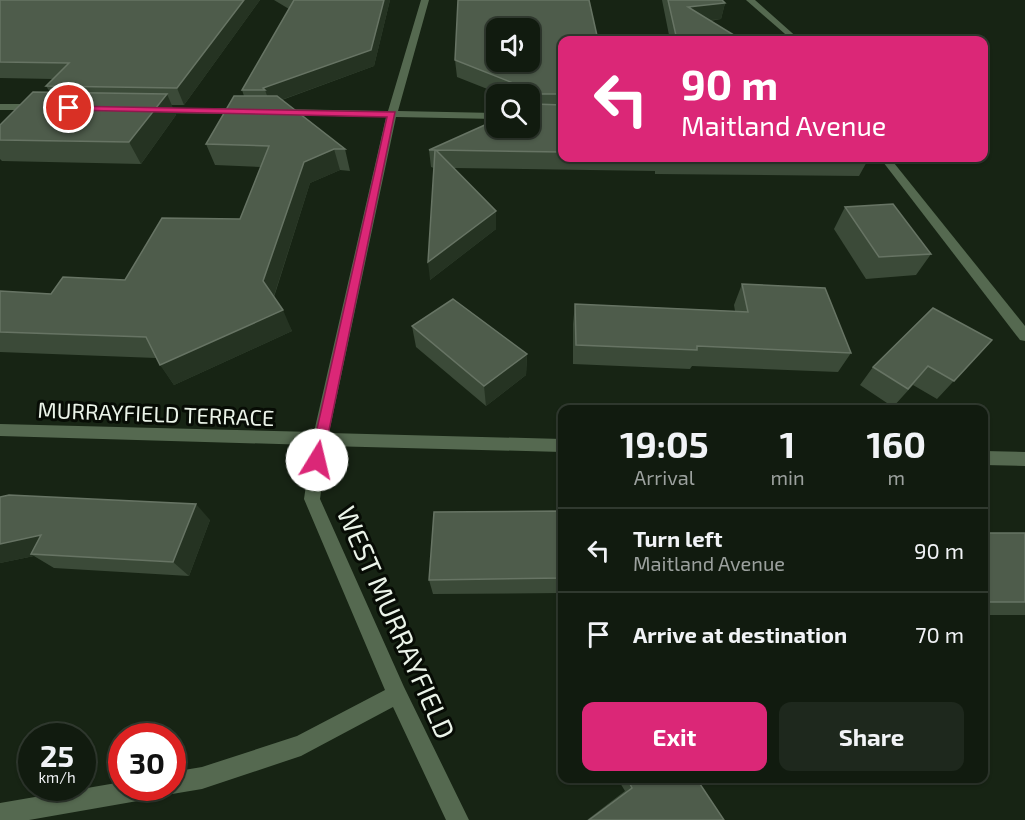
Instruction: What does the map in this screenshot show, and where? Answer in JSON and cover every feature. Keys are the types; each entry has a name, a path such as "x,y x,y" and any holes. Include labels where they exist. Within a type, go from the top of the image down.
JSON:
{"street":[{"name":"WEST MURRAYFIELD","path":"425,0 392,114 320,441 312,499 397,694 458,820"},
{"path":"750,0 791,36"},
{"path":"0,106 48,107"},
{"path":"142,109 486,116"},
{"path":"888,162 1025,336"},
{"name":"MURRAYFIELD TERRACE","path":"0,430 320,441 558,446"},
{"path":"988,458 1025,459"},
{"path":"186,781 202,778 301,745 397,694"},
{"path":"0,814 108,795"}],"building":[{"path":"0,0 244,0 177,88 46,86 69,63 0,62"},
{"path":"294,0 384,0 371,50 263,88 265,90 242,90"},
{"path":"458,0 589,0 597,36 558,36 558,94 541,94 540,84 516,84 455,60"},
{"path":"668,0 722,0 725,3 688,7 735,36 676,36"},
{"path":"33,92 167,94 129,142 0,140 0,125"},
{"path":"234,96 277,96 345,149 334,149 304,162 263,281 283,310 160,365 146,337 0,332 0,291 51,294 63,277 125,280 162,218 240,219 269,146 206,144"},
{"path":"540,104 558,105 558,152 436,150 496,211 428,262 435,150 429,150 486,124 486,138 540,138"},
{"path":"893,204 931,254 879,257 845,207"},
{"path":"742,284 825,288 851,353 697,346 697,350 576,345 575,304 748,312"},
{"path":"453,299 527,354 484,386 412,326"},
{"path":"933,308 992,340 954,381 928,366 908,389 873,367"},
{"path":"9,495 196,504 173,562 31,554 41,535 0,544 0,497"},
{"path":"558,511 558,578 429,580 434,512"},
{"path":"988,533 1025,533 1025,602 988,602"},
{"path":"630,783 699,783 724,820 589,820 632,788"}],"route":[{"path":"69,108 392,114 317,460"}]}
